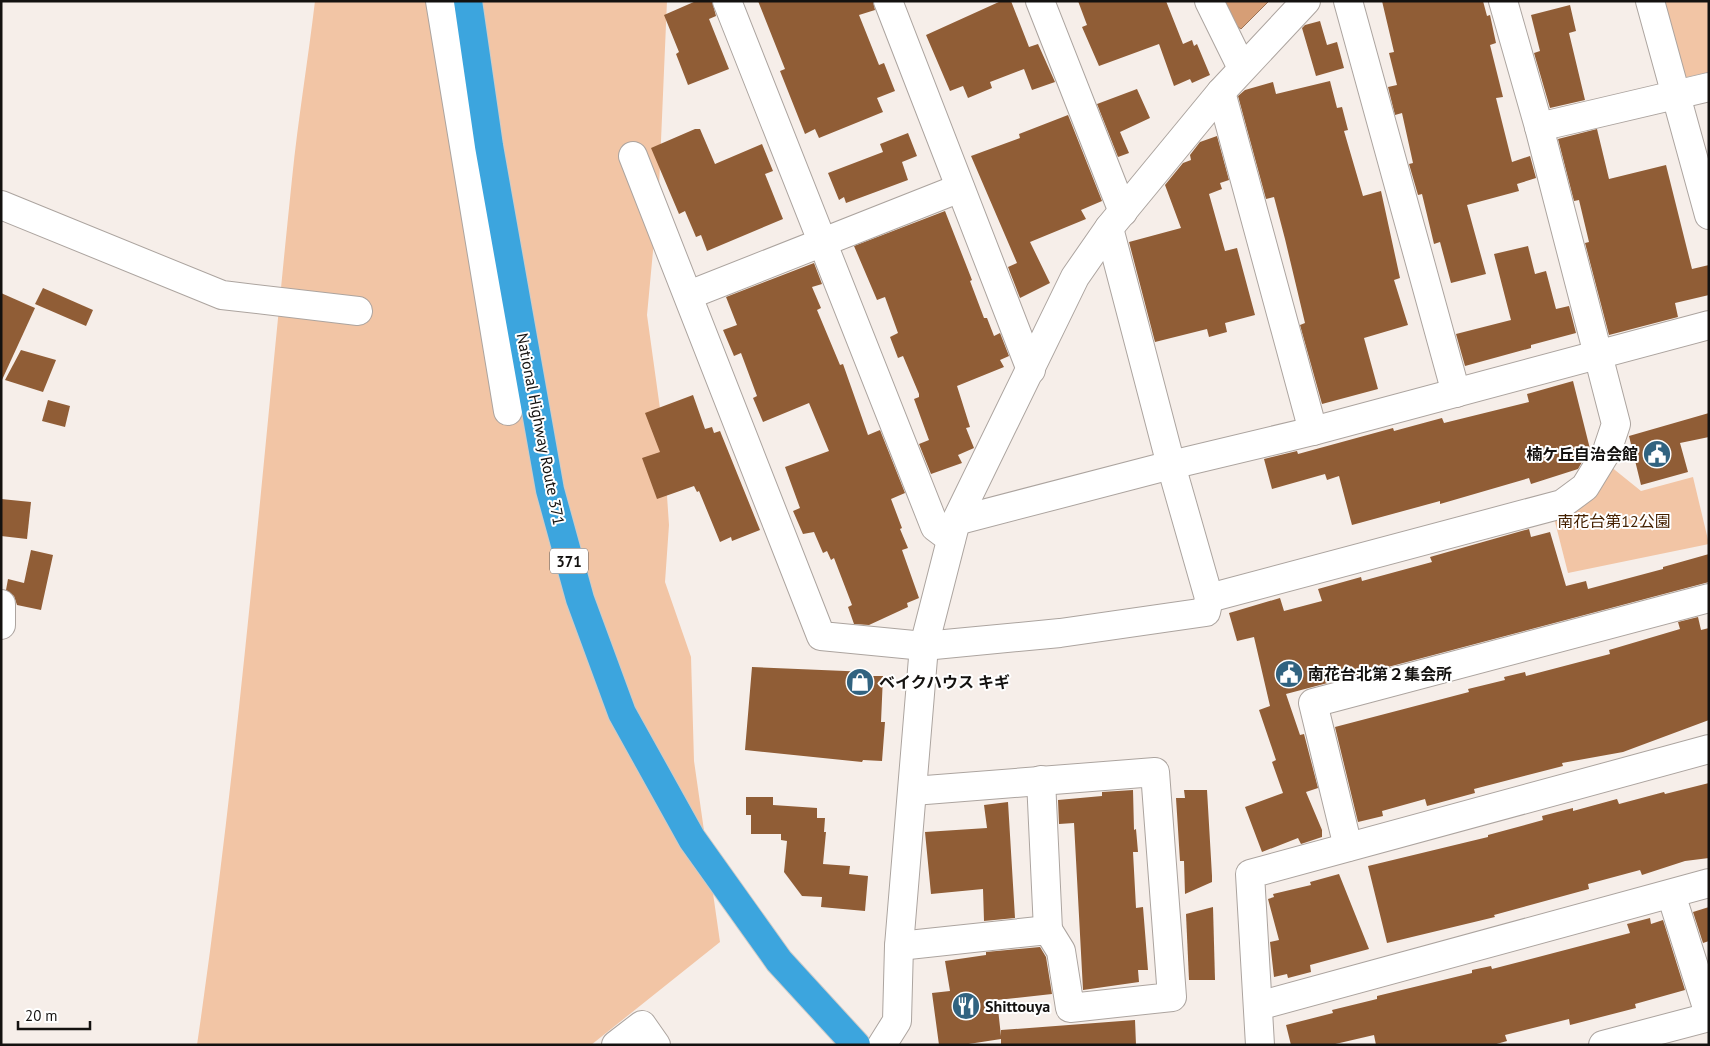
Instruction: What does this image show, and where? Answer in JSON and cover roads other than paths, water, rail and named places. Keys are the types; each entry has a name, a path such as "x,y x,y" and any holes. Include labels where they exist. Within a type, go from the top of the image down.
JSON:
{"highway":[{"name":"National Highway Route 371","path":"468,1 489,146 550,490 580,599 622,713 692,839 780,961 856,1045"}],"street":[{"path":"440,1 508,411"},
{"path":"727,1 935,527 954,530 1171,465 1313,431 1709,325"},
{"path":"888,1 1031,370"},
{"path":"633,156 821,636 924,646 1060,633 1206,612 1209,598 1171,465 1116,220 1040,1"},
{"path":"1209,1 1242,68"},
{"path":"882,1045 897,1021 899,946 924,646 954,530 1075,277 1116,220 1221,92 1306,1"},
{"path":"1348,1 1456,393"},
{"path":"1209,598 1562,504 1585,486 1607,452 1616,424 1539,128 1503,1"},
{"path":"1650,1 1709,215"},
{"path":"1539,128 1709,87"},
{"path":"1221,92 1313,431"},
{"path":"689,295 960,188"},
{"path":"1,205 222,296 358,311"},
{"path":"1348,847 1313,703 1709,598"},
{"path":"1,604 1,625"},
{"path":"1260,1045 1250,874 1709,749"},
{"path":"913,792 1041,780 1155,772 1172,997 1070,1008 1061,951 1048,930 1041,780"},
{"path":"1258,1006 1709,884"},
{"path":"1603,1045 1709,1015 1671,894"},
{"path":"899,946 1048,930"},
{"path":"616,1045 642,1025 656,1045"}],"place":[{"name":"楠ケ丘自治会館","path":"1657,454"},
{"name":"南花台北第２集会所","path":"1289,674"},
{"name":"ベイクハウス キギ","path":"860,682"},
{"name":"Shittouya","path":"966,1006"}],"park label":[{"name":"南花台第12公園","path":"1614,521"}]}
